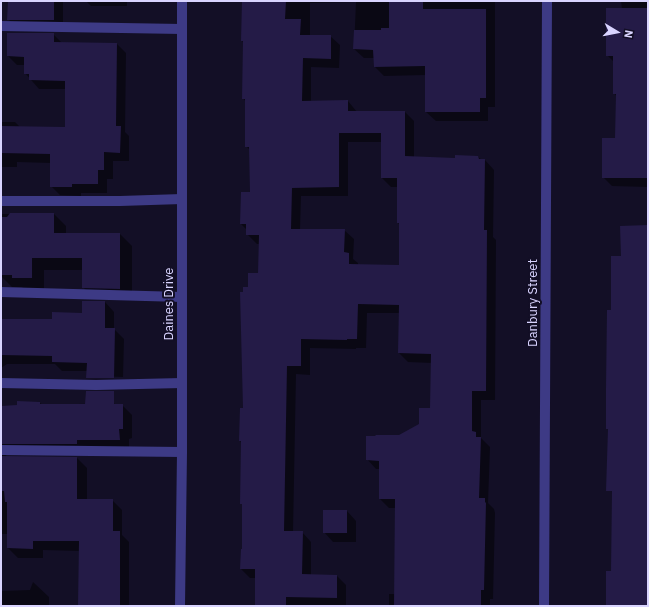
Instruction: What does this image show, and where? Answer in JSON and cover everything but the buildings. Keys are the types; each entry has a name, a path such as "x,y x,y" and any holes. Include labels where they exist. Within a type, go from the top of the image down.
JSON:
{"street":[{"name":"Daines Drive","path":"180,606 182,452 182,1"},
{"name":"Danbury Street","path":"544,606 547,1"},
{"path":"1,26 182,29"},
{"path":"1,201 120,201 182,199"},
{"path":"1,292 182,297"},
{"path":"1,383 96,385 182,383"},
{"path":"1,450 182,452"}]}
